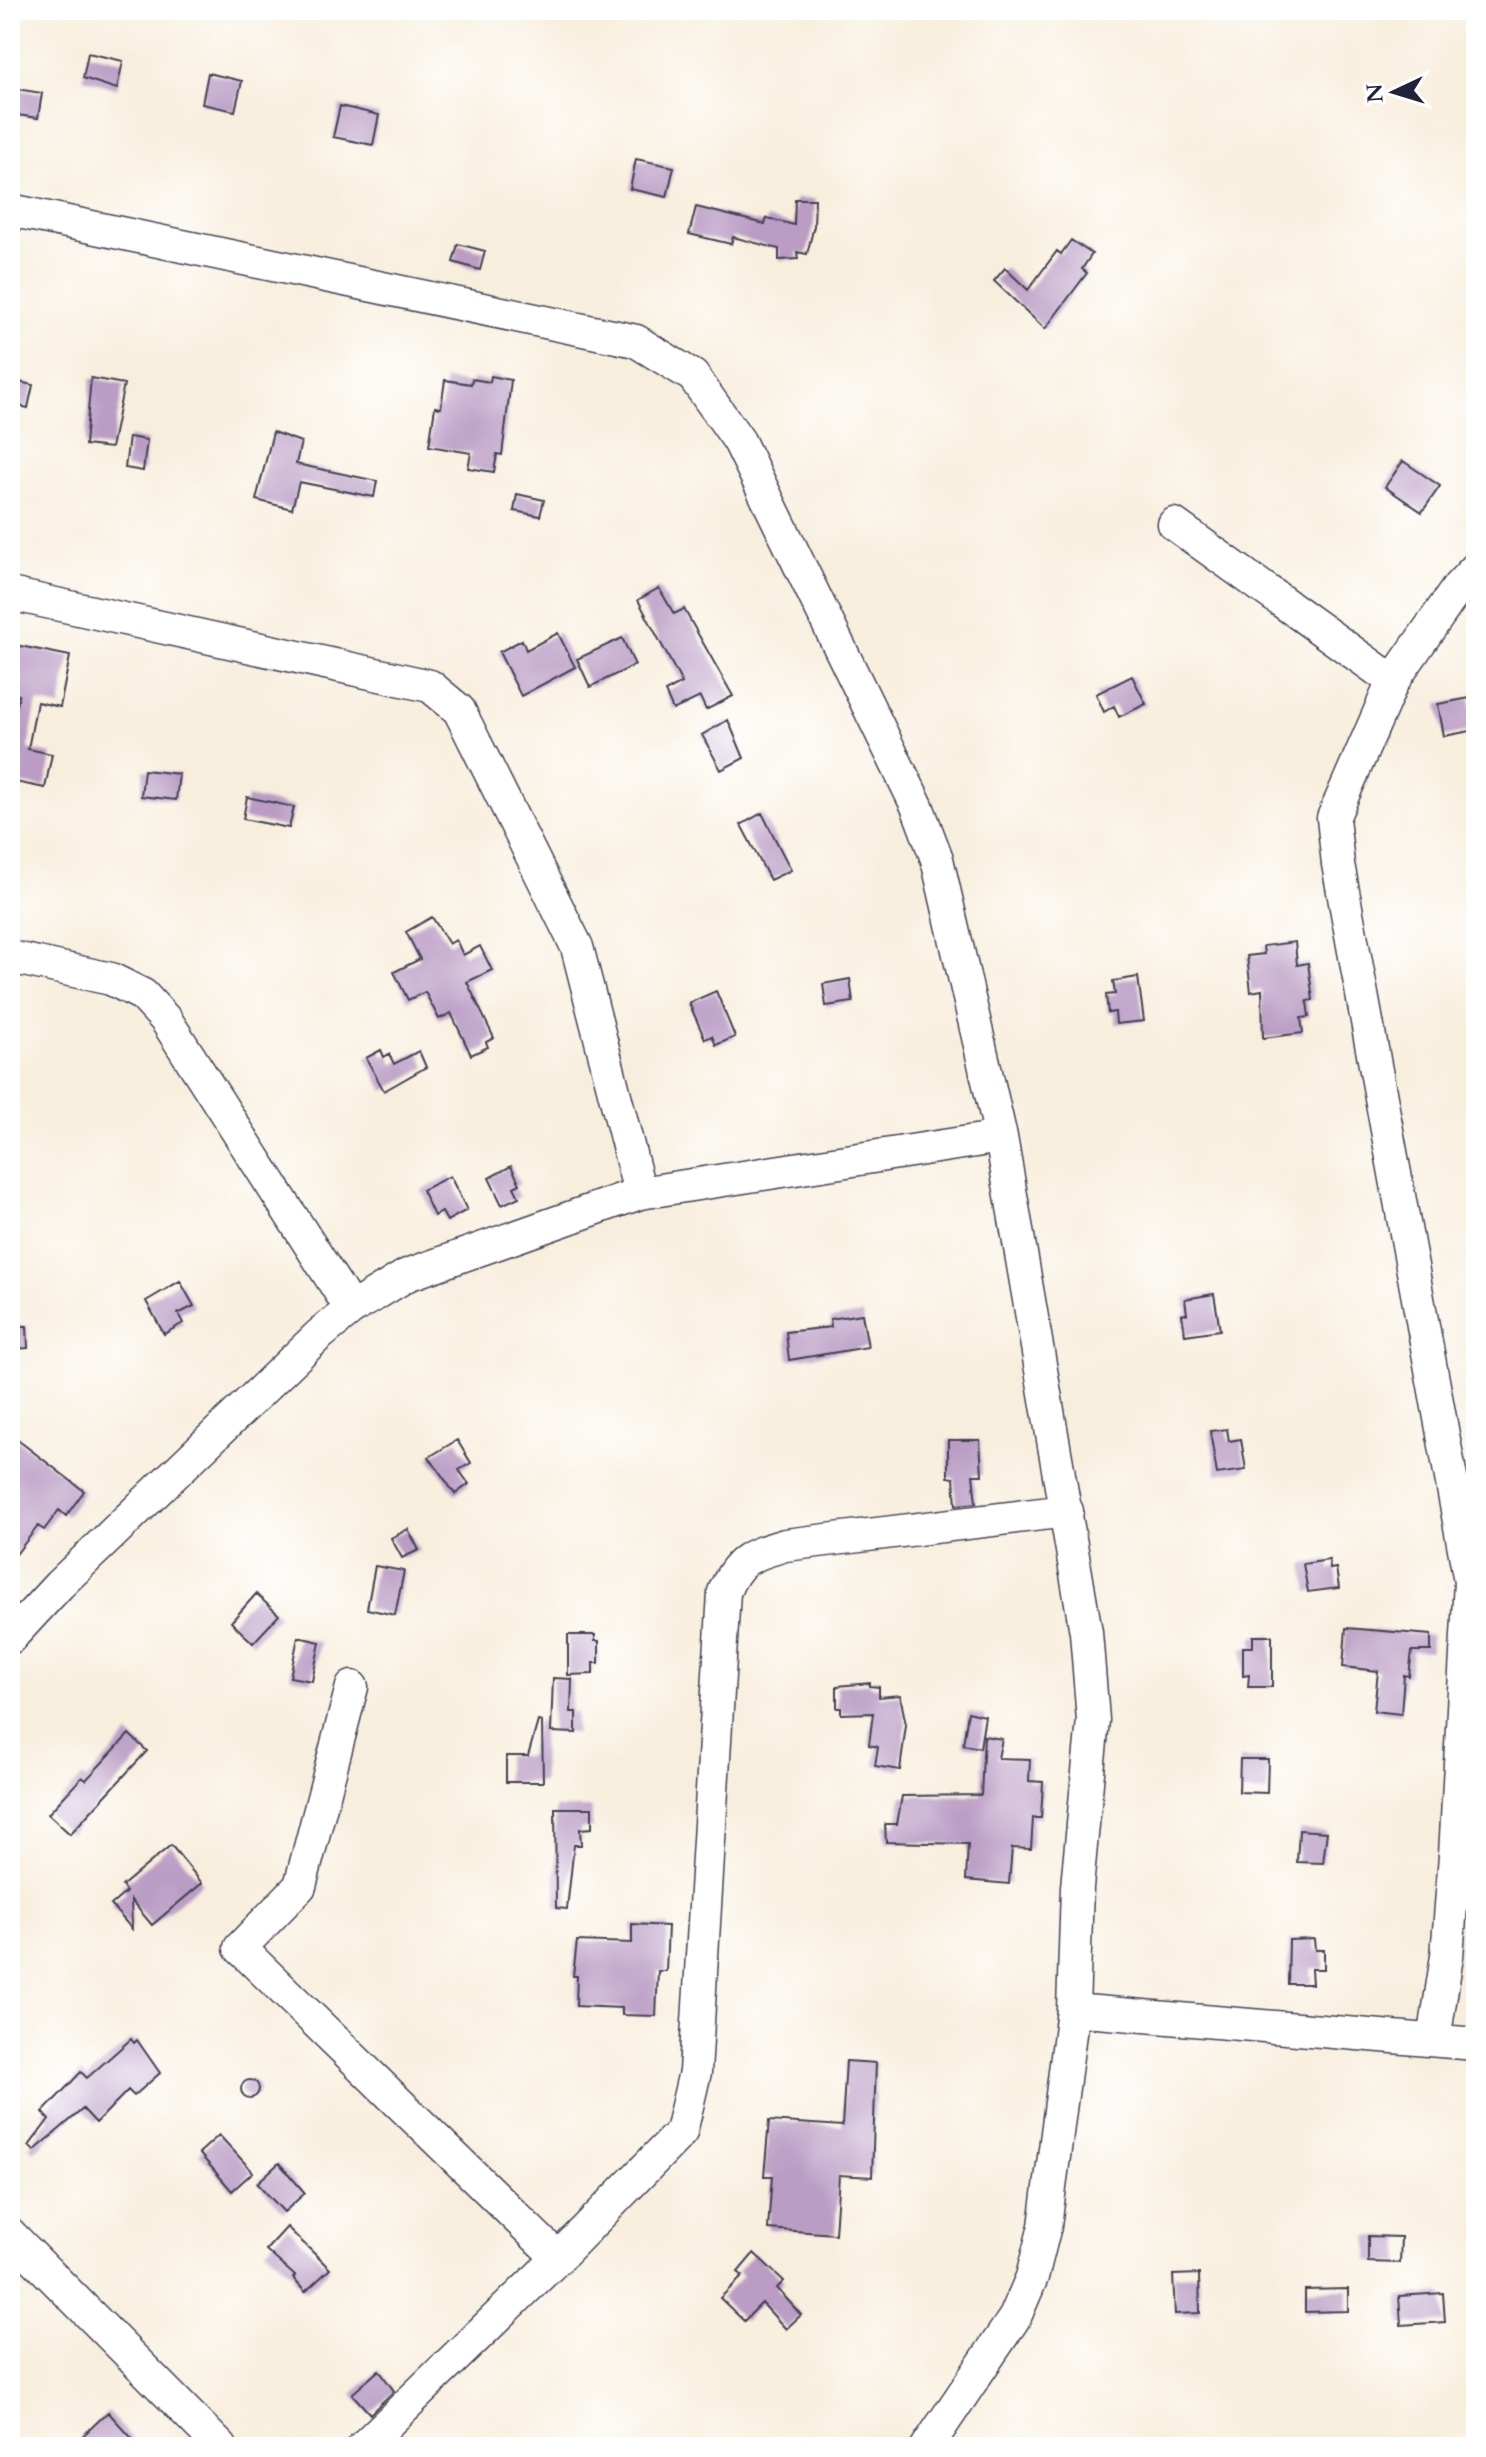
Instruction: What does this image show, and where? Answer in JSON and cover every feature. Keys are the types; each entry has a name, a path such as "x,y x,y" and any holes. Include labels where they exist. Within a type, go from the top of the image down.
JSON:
{"street":[{"path":"10,210 636,341 693,376 739,441 917,806 947,895 1001,1137 1067,1511 1086,1632 1093,1720 1077,1887 1073,2010 1045,2226 1032,2277 1015,2317 927,2447"},
{"path":"1174,524 1393,681"},
{"path":"1434,2040 1447,1956 1454,1870 1471,1612 1470,1581 1338,864 1333,818 1393,681 1459,586 1476,568"},
{"path":"10,594 430,686 459,710 577,947 640,1193"},
{"path":"10,957 111,979 143,995 166,1020 351,1309"},
{"path":"10,1638 120,1526 318,1336 351,1309 407,1275 640,1193 1001,1137"},
{"path":"363,2447 558,2258 681,2132 695,2072 724,1592 733,1568 752,1555 785,1545 1067,1511"},
{"path":"352,1687 300,1886 240,1948 558,2258"},
{"path":"1073,2010 1476,2044"},
{"path":"10,2234 221,2447"}],"building":[{"path":"88,53 123,61 117,89 83,78"},
{"path":"208,73 242,81 235,111 202,104"},
{"path":"10,88 42,93 38,118 10,114"},
{"path":"340,106 379,115 373,145 333,137"},
{"path":"636,159 674,167 667,197 630,189"},
{"path":"795,199 815,199 814,226 807,254 797,252 798,259 779,260 779,249 733,237 731,244 689,234 696,207 765,224 767,218 794,225"},
{"path":"1071,240 1092,254 1082,269 1087,273 1045,329 994,281 1005,268 1028,290 1057,251 1061,254"},
{"path":"458,244 485,251 480,270 453,262"},
{"path":"491,376 511,380 502,455 497,454 494,472 468,468 471,453 429,446 435,407 441,408 445,380 471,384 472,379 490,382"},
{"path":"91,378 124,384 111,448 85,445"},
{"path":"10,380 33,385 28,408 10,404"},
{"path":"273,432 301,442 296,464 377,481 374,497 299,482 292,509 256,500"},
{"path":"129,437 147,440 143,471 125,468"},
{"path":"1403,461 1440,486 1422,512 1385,487"},
{"path":"517,494 544,500 540,516 514,511"},
{"path":"659,588 674,614 684,609 733,696 706,710 700,697 673,710 665,692 682,683 638,600"},
{"path":"558,633 575,667 521,696 499,652 522,640 526,650"},
{"path":"622,638 635,665 590,687 577,659"},
{"path":"10,644 70,656 60,707 37,702 28,749 52,754 45,788 10,781 10,741 19,695 10,693"},
{"path":"1132,676 1146,704 1119,717 1114,706 1104,712 1096,694"},
{"path":"1470,698 1476,730 1444,736 1438,704"},
{"path":"728,720 744,758 721,770 702,735"},
{"path":"144,770 179,774 176,800 141,796"},
{"path":"247,797 294,807 289,828 243,819"},
{"path":"762,813 791,870 770,880 741,825"},
{"path":"432,917 449,944 456,940 463,955 480,946 492,970 467,982 494,1038 486,1042 488,1047 471,1055 451,1013 439,1019 425,992 408,1000 394,972 420,959 406,932"},
{"path":"1295,942 1297,965 1308,963 1313,1000 1307,1001 1309,1017 1301,1018 1303,1033 1263,1038 1262,990 1251,992 1247,956 1264,954 1263,946"},
{"path":"1138,977 1144,1021 1116,1024 1115,1012 1108,1013 1106,995 1115,994 1113,981"},
{"path":"850,979 853,1002 826,1006 823,984"},
{"path":"716,991 735,1037 716,1045 712,1036 705,1039 689,1003"},
{"path":"381,1050 384,1057 389,1054 394,1064 419,1051 426,1067 384,1091 366,1058"},
{"path":"511,1166 520,1184 514,1187 519,1197 502,1205 489,1178"},
{"path":"450,1176 467,1210 447,1221 442,1212 434,1216 422,1190"},
{"path":"180,1281 194,1306 178,1314 183,1323 164,1334 146,1301"},
{"path":"1214,1294 1220,1330 1185,1335 1182,1314 1187,1314 1185,1299"},
{"path":"862,1314 868,1347 789,1360 786,1332 831,1327 830,1319"},
{"path":"10,1326 27,1326 28,1348 10,1349"},
{"path":"1227,1429 1229,1441 1241,1439 1246,1470 1217,1474 1210,1431"},
{"path":"10,1434 84,1491 66,1516 59,1510 44,1530 38,1526 10,1562"},
{"path":"457,1440 471,1463 459,1470 469,1484 455,1494 429,1457"},
{"path":"948,1440 980,1440 982,1475 973,1475 976,1503 956,1505 954,1478 948,1477"},
{"path":"408,1529 419,1550 402,1558 391,1538"},
{"path":"1329,1560 1330,1569 1336,1568 1339,1588 1308,1592 1303,1564"},
{"path":"375,1566 404,1571 395,1615 367,1609"},
{"path":"256,1594 279,1615 253,1643 231,1622"},
{"path":"1346,1628 1431,1635 1431,1651 1412,1651 1409,1676 1404,1675 1401,1714 1374,1711 1378,1671 1343,1667"},
{"path":"568,1635 595,1635 595,1641 599,1641 599,1663 593,1663 593,1674 568,1675"},
{"path":"1253,1636 1272,1636 1272,1687 1248,1687 1249,1675 1243,1676 1243,1647 1253,1647"},
{"path":"298,1637 320,1642 312,1681 290,1677"},
{"path":"553,1678 572,1679 571,1712 576,1712 576,1733 551,1732"},
{"path":"870,1683 870,1686 879,1687 879,1697 900,1695 906,1725 900,1770 875,1766 878,1747 869,1745 873,1713 841,1714 841,1708 837,1708 837,1686"},
{"path":"968,1712 985,1716 980,1748 963,1745"},
{"path":"538,1721 542,1722 543,1782 506,1782 506,1756 528,1756"},
{"path":"129,1734 147,1751 70,1834 48,1814 82,1777 86,1780"},
{"path":"984,1736 1002,1739 998,1758 1030,1759 1029,1781 1043,1782 1041,1818 1033,1818 1031,1849 1012,1848 1009,1884 966,1880 968,1844 886,1842 885,1824 897,1824 902,1796 981,1795"},
{"path":"1240,1759 1268,1759 1267,1793 1239,1792"},
{"path":"555,1808 592,1808 592,1828 580,1829 581,1845 574,1845 567,1909 556,1908"},
{"path":"1299,1830 1327,1832 1323,1863 1297,1862"},
{"path":"171,1845 202,1883 152,1925 131,1900 132,1929 111,1905 126,1892 122,1886"},
{"path":"632,1924 668,1926 666,1971 658,1971 656,2016 622,2015 622,2008 576,2006 577,1976 573,1976 577,1941 632,1943"},
{"path":"1314,1939 1315,1950 1324,1950 1324,1969 1311,1969 1312,1984 1288,1984 1289,1940"},
{"path":"131,2039 134,2043 137,2040 160,2073 134,2096 128,2090 96,2123 83,2109 34,2151 29,2146 49,2119 43,2112 81,2072 87,2078"},
{"path":"846,2061 876,2063 872,2177 839,2175 835,2234 768,2229 772,2176 764,2176 769,2121 842,2126"},
{"path":"250,2080 259,2089 250,2098 241,2089"},
{"path":"219,2135 253,2172 232,2191 199,2153"},
{"path":"279,2163 305,2193 284,2212 257,2183"},
{"path":"287,2227 330,2269 305,2292 293,2278 295,2276 266,2250"},
{"path":"1368,2236 1401,2237 1400,2263 1368,2262"},
{"path":"754,2253 784,2281 777,2288 801,2315 786,2329 762,2303 744,2321 720,2298 743,2276 738,2272"},
{"path":"1199,2274 1200,2313 1175,2314 1173,2275"},
{"path":"1348,2289 1348,2311 1305,2312 1305,2290"},
{"path":"1443,2293 1445,2322 1401,2325 1399,2296"},
{"path":"379,2370 394,2391 370,2414 352,2394"},
{"path":"108,2412 140,2447 71,2447"}]}
